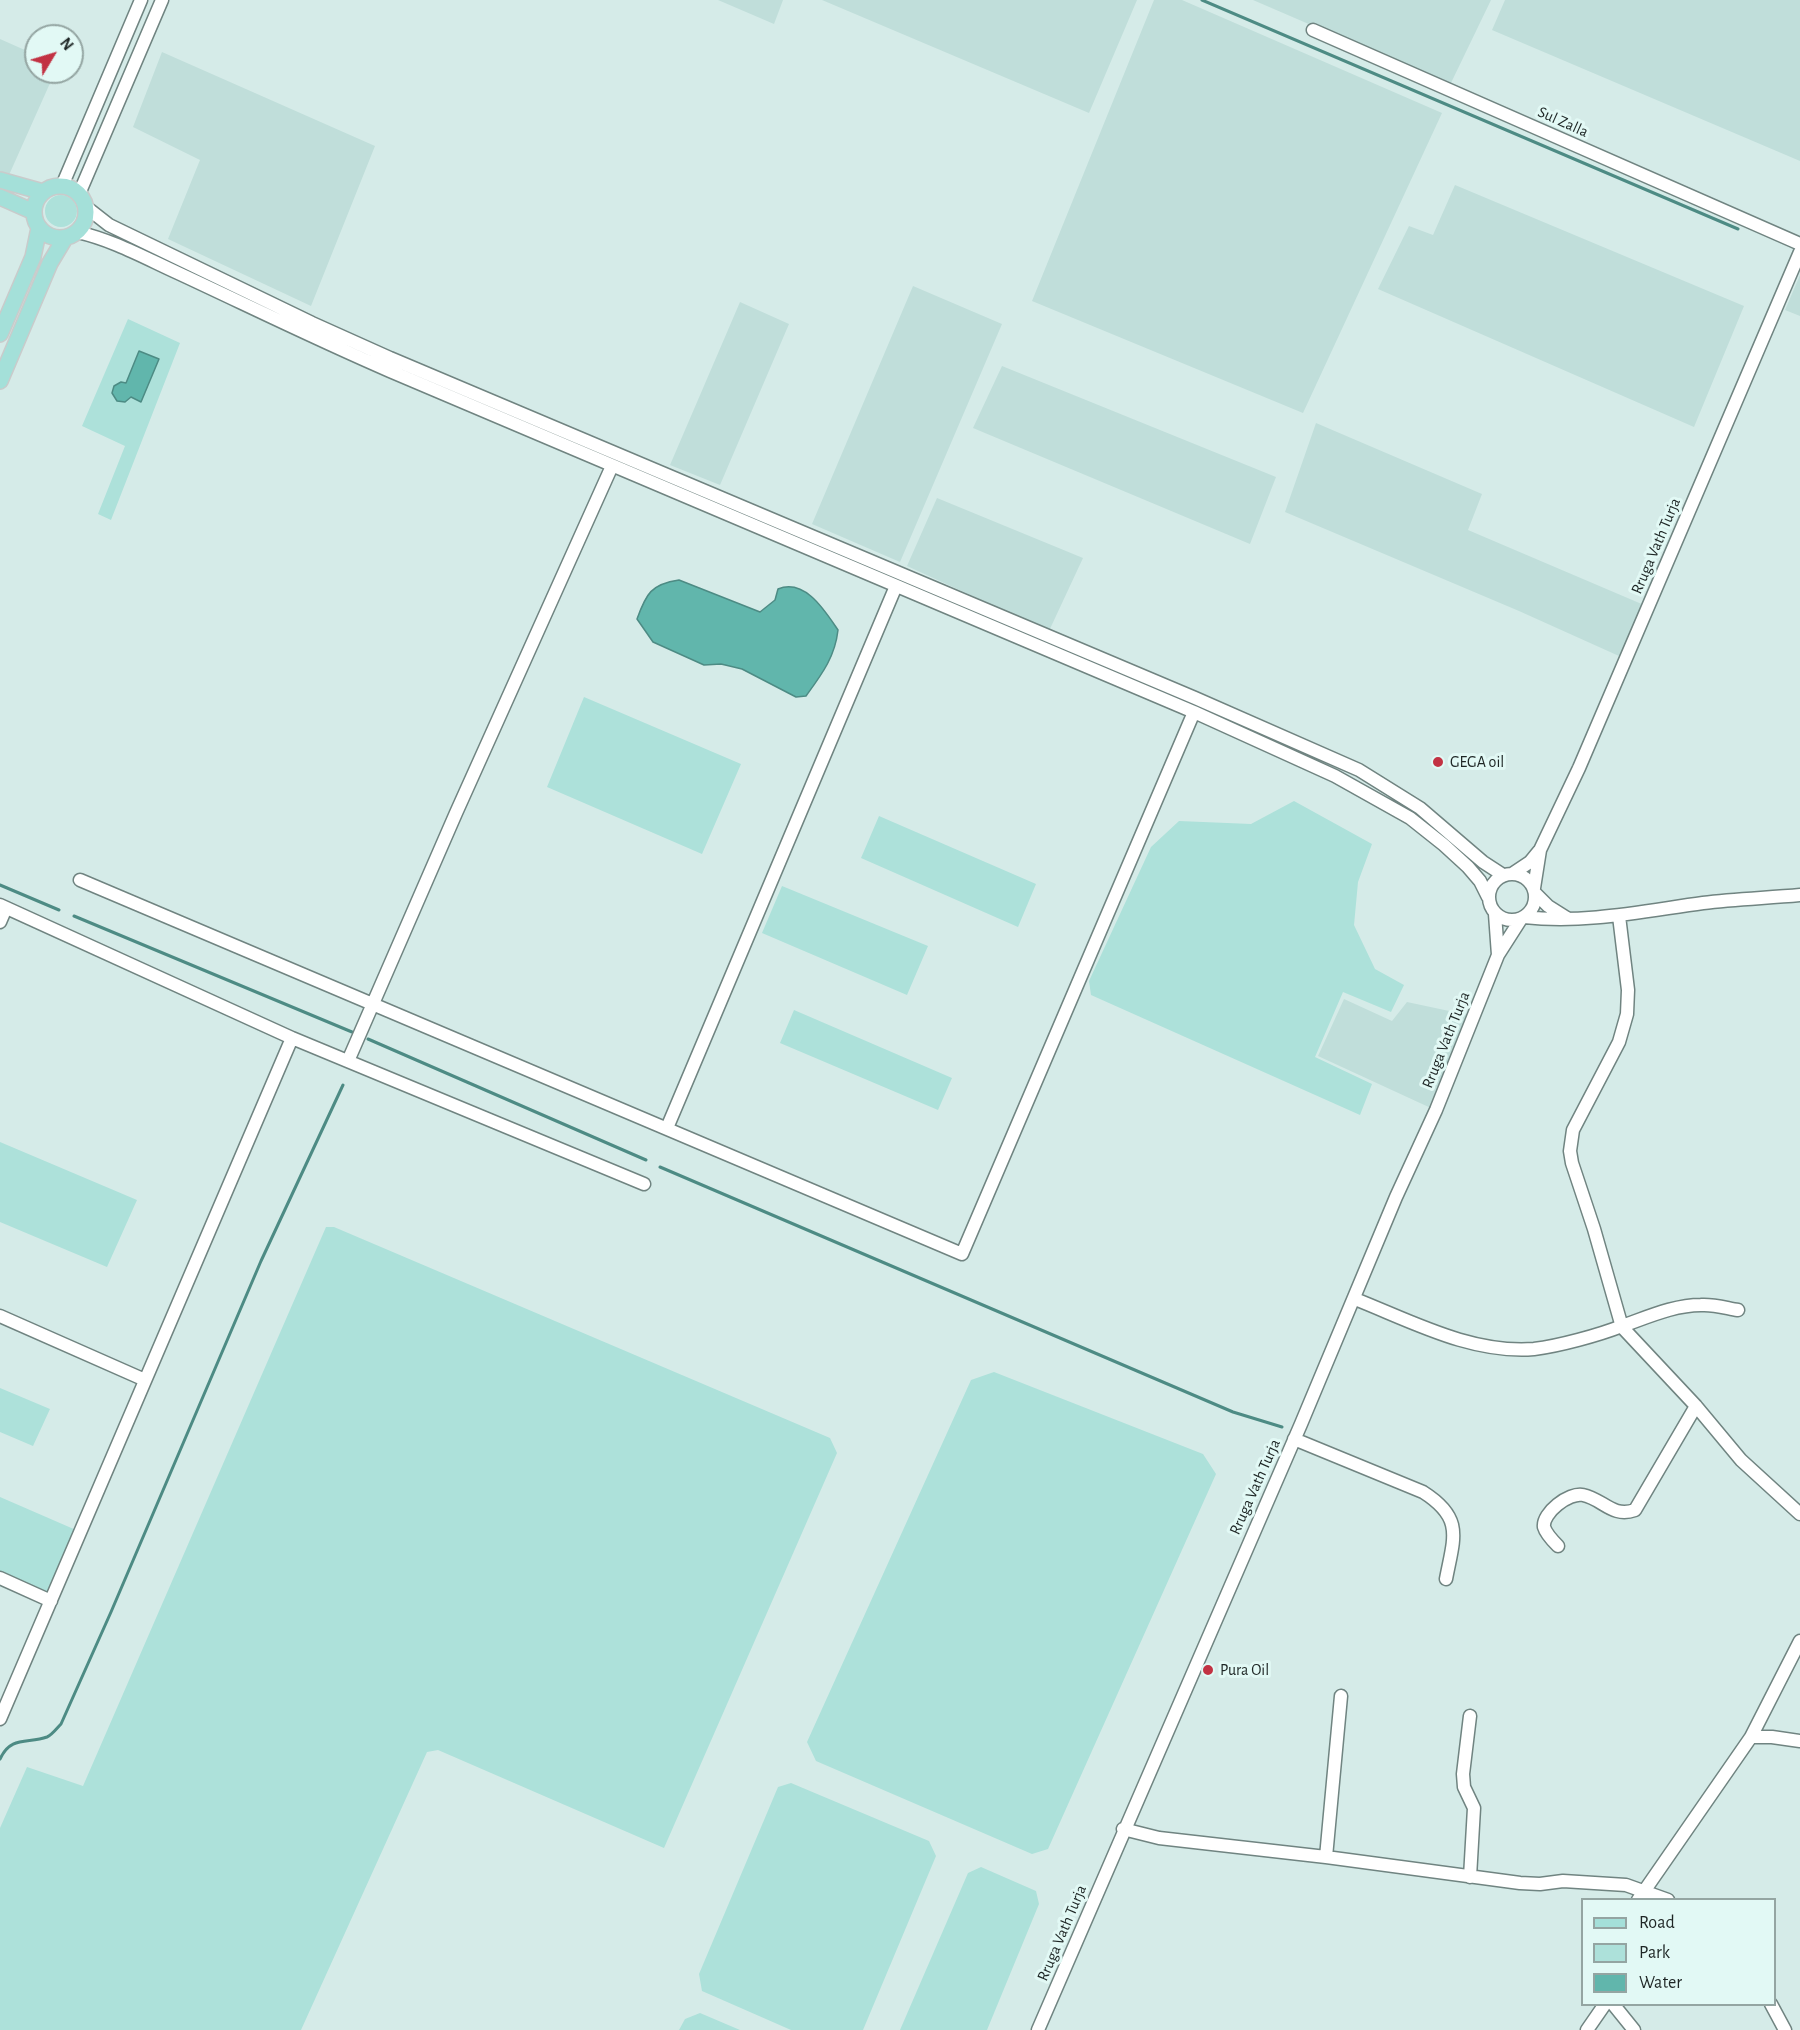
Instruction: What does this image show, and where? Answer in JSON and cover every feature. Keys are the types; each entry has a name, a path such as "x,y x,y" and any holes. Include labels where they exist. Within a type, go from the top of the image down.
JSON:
{"main road":[{"path":"0,180 43,192"},
{"path":"0,334 33,257 39,228 34,212 37,200 43,192 52,187 62,186 71,189 83,201 84,224 71,235 50,263 0,381"},
{"path":"0,197 34,212"},
{"path":"39,228 52,237 71,235"}],"street":[{"path":"62,186 141,0"},
{"path":"162,0 83,201 110,225 312,323 390,358 1195,698 1359,770 1420,808 1483,862 1508,874 1521,875 1529,881 1534,891 1548,906 1568,919"},
{"name":"Sul Zalla","path":"1313,30 1800,244"},
{"path":"71,235 104,239 321,341 1194,712 1335,776 1410,818 1468,867 1480,881 1488,897"},
{"name":"Rruga Vath Turja","path":"1498,955 1495,914 1488,897 1490,888 1495,880 1530,862 1540,850 1579,768 1800,252"},
{"path":"348,1061 612,466"},
{"path":"667,1128 896,586"},
{"path":"80,880 962,1254 1194,712"},
{"name":"Rruga Vath Turja","path":"1038,2030 1355,1299 1396,1197 1436,1110 1498,955 1522,918 1534,906 1540,850"},
{"path":"1495,914 1512,921 1522,918 1568,919 1619,916 1706,903 1800,895"},
{"path":"0,922 3,906 292,1038 644,1184"},
{"path":"1619,916 1628,990 1627,1014 1618,1042 1573,1130 1570,1151 1622,1327 1695,1406 1741,1461 1800,1514"},
{"path":"0,1719 292,1038"},
{"path":"1355,1299 1458,1339 1484,1346 1512,1349 1535,1349 1622,1327 1641,1318 1665,1311 1702,1305 1738,1310"},
{"path":"0,1316 145,1380"},
{"path":"1558,1546 1545,1531 1544,1524 1547,1516 1566,1498 1575,1494 1585,1495 1616,1511 1625,1513 1635,1510 1695,1406"},
{"path":"1294,1439 1423,1492 1439,1502 1449,1516 1454,1533 1446,1579"},
{"path":"0,1578 51,1600"},
{"path":"1641,1895 1751,1737 1800,1641"},
{"path":"1326,1857 1341,1696"},
{"path":"1470,1716 1463,1774 1464,1787 1474,1808 1470,1877"},
{"path":"1751,1737 1800,1741"},
{"path":"1123,1830 1159,1838 1326,1857 1520,1883 1540,1884 1563,1881 1626,1885 1641,1895 1661,1898"},
{"path":"1587,2030 1604,2006"},
{"path":"1614,2006 1634,2030"},
{"path":"1772,2006 1785,2030"}],"shaded area":[{"path":"718,0 783,0 774,24"},
{"path":"822,0 1137,0 1089,113"},
{"path":"1154,0 1182,0 1442,113 1303,413 1032,301"},
{"path":"1253,0 1491,0 1450,85"},
{"path":"1505,0 1800,0 1800,161 1492,30"},
{"path":"0,39 24,50 24,84 50,84 9,175 0,171"},
{"path":"162,52 375,146 311,306 168,239 200,160 133,127"},
{"path":"1455,185 1744,306 1694,427 1378,289 1409,226 1433,235"},
{"path":"1800,275 1800,316 1785,310"},
{"path":"913,286 1002,324 900,562 812,524"},
{"path":"740,302 789,324 720,485 670,465"},
{"path":"1002,366 1276,477 1250,544 973,428"},
{"path":"1316,423 1482,494 1468,530 1644,605 1619,656 1285,512"},
{"path":"937,498 1083,558 1049,631 907,566"},
{"path":"1344,999 1392,1021 1407,1002 1468,1015 1433,1109 1318,1056"}],"green space":[{"path":"61,195 72,200 77,211 72,222 61,227 50,222 45,211 50,200"},
{"path":"128,319 180,343 111,520 98,514 125,446 82,426"},
{"path":"584,697 741,764 702,854 547,787"},
{"path":"1294,801 1372,844 1358,882 1354,925 1375,969 1404,985 1391,1012 1343,992 1315,1057 1372,1084 1360,1115 1091,995 1089,981 1151,847 1179,821 1251,824"},
{"path":"879,816 1036,884 1018,927 861,858"},
{"path":"782,886 928,946 907,995 762,933"},
{"path":"794,1010 952,1078 938,1110 780,1043"},
{"path":"0,1142 137,1200 107,1267 0,1222"},
{"path":"326,1227 334,1227 830,1438 837,1453 664,1848 438,1750 427,1752 301,2030 0,2030 0,1828 27,1767 83,1786"},
{"path":"994,1372 1203,1454 1216,1474 1048,1849 1032,1854 816,1761 807,1742 971,1380"},
{"path":"0,1388 50,1409 33,1446 0,1432"},
{"path":"0,1497 76,1530 48,1595 0,1574"},
{"path":"791,1783 929,1841 936,1856 863,2030 791,2030 702,1991 699,1974 778,1787"},
{"path":"981,1867 1036,1891 1039,1904 987,2030 900,2030 968,1873"},
{"path":"700,2013 740,2030 679,2030 685,2019"}],"water":[{"path":"139,351 159,359 141,402 131,397 125,402 117,401 112,393 114,386 121,382 126,383"},
{"path":"679,580 760,612 775,600 778,589 797,588 813,598 838,630 831,657 806,696 796,697 742,669 721,664 704,665 653,642 637,619 640,610 647,597 656,588 662,584"}],"waterway":[{"path":"1202,0 1738,229"},
{"path":"0,885 59,910"},
{"path":"74,916 352,1032"},
{"path":"368,1039 646,1160"},
{"path":"0,1759 9,1746 47,1737 61,1724 261,1261 343,1085"},
{"path":"660,1167 1233,1412 1282,1427"}],"place":[{"name":"GEGA oil","path":"1438,762"},
{"name":"Pura Oil","path":"1208,1670"}]}
